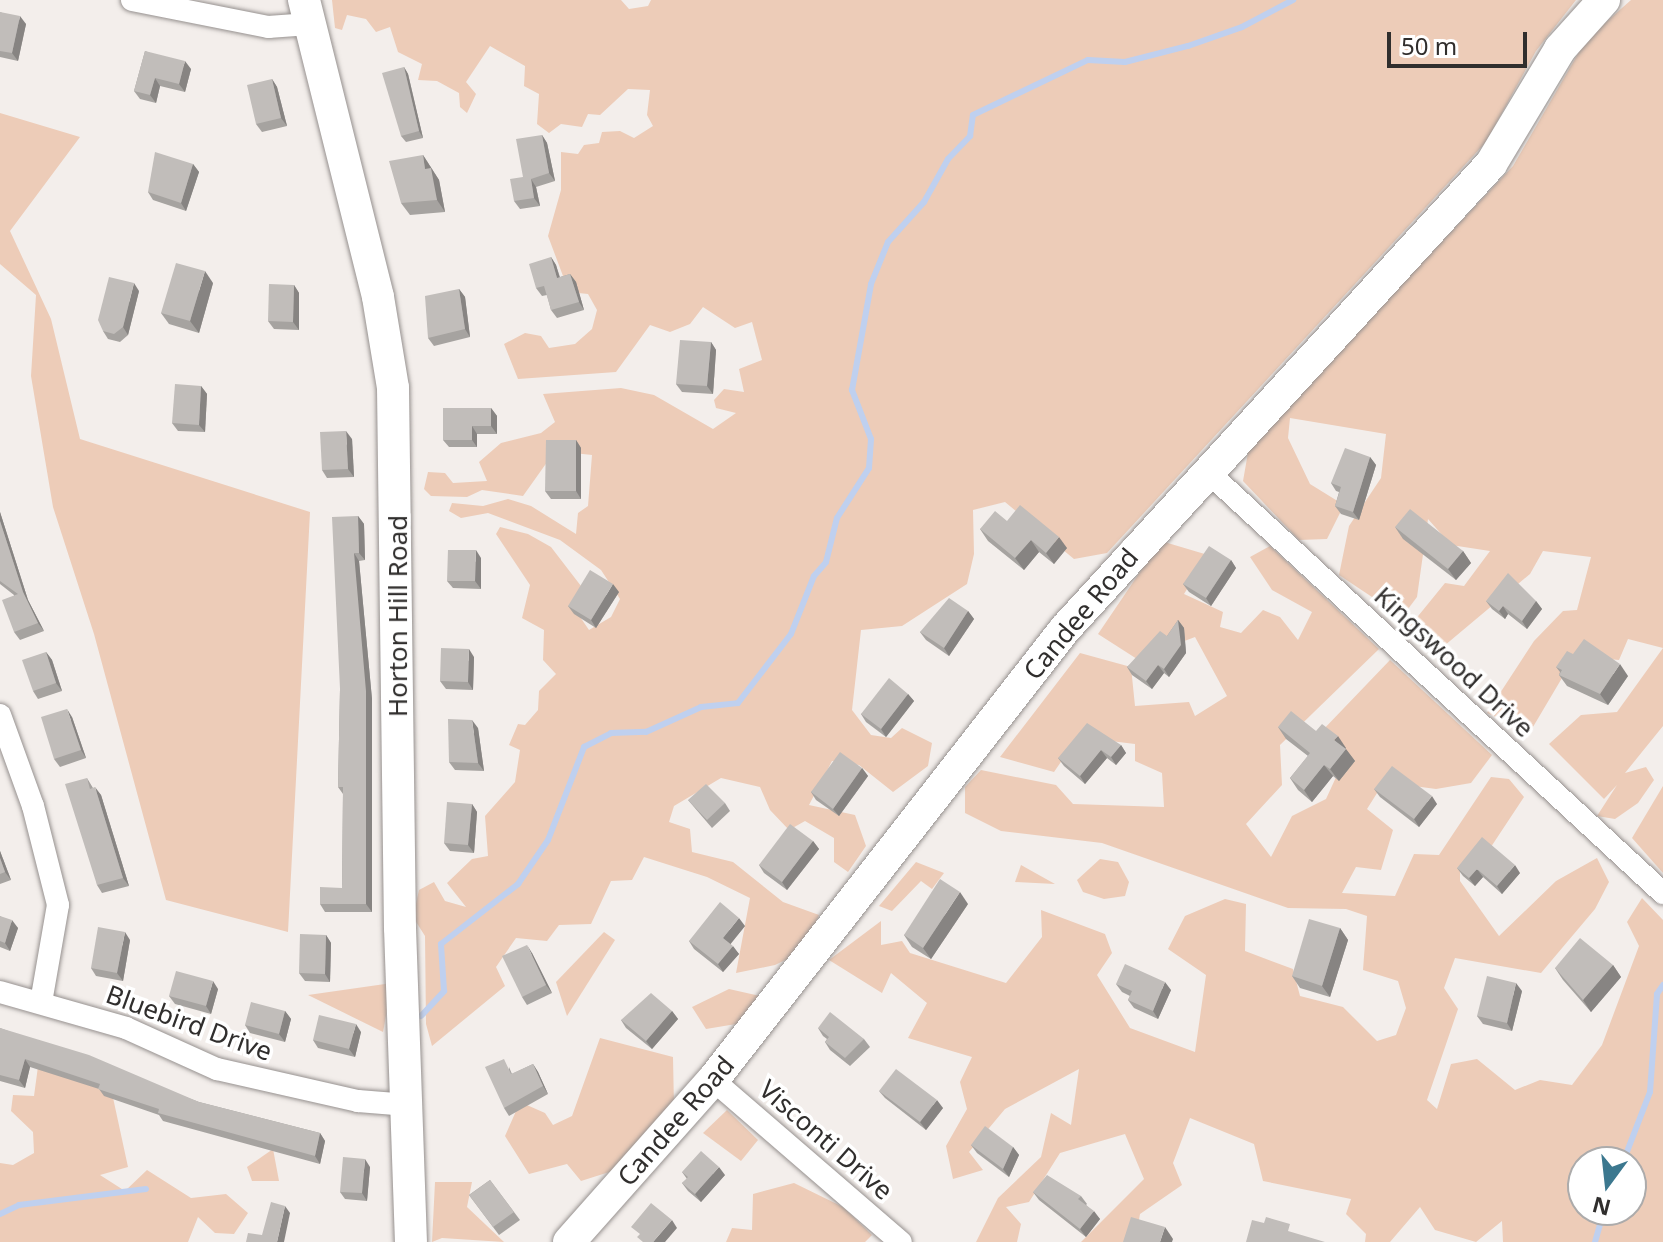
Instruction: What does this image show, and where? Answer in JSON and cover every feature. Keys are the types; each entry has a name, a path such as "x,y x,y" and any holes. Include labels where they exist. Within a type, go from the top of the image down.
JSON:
{"street":[{"path":"132,0 268,27 307,12"},
{"name":"Candee Road","path":"569,1242 713,1080 1065,629 1491,164 1560,49 1604,0"},
{"name":"Horton Hill Road","path":"307,12 374,280 393,388 411,1242"},
{"name":"Kingswood Drive","path":"1208,472 1663,893"},
{"path":"0,715 33,806 58,905 41,1002"},
{"name":"Bluebird Drive","path":"0,992 126,1028 217,1069 358,1101 408,1105"},
{"name":"Visconti Drive","path":"713,1080 901,1242"}],"shaded area":[{"path":"332,0 621,0 629,9 648,6 651,0 1576,0 1536,51 1486,142 1107,553 1074,559 1005,502 973,510 974,554 967,584 902,626 861,630 852,710 871,735 891,738 902,728 932,743 928,766 893,792 859,765 832,761 809,805 855,815 866,846 848,872 834,862 834,838 805,821 789,830 770,810 760,787 721,778 674,806 669,822 690,829 692,852 733,862 783,902 819,915 804,951 775,965 736,973 750,898 707,877 644,857 632,880 611,881 591,924 559,925 547,941 516,938 496,967 505,986 432,1046 426,1024 425,936 413,917 419,890 434,882 445,901 466,907 447,883 472,859 488,856 485,816 515,782 520,750 509,745 518,724 525,725 538,710 539,691 556,674 543,660 544,630 522,618 530,585 496,534 500,527 528,534 551,547 581,586 576,611 589,630 611,617 620,599 601,570 560,540 488,513 461,518 449,511 452,503 483,506 508,499 531,506 576,534 578,513 588,506 592,455 555,451 523,496 482,490 467,497 431,496 424,489 428,472 445,473 453,483 487,481 479,462 501,443 541,433 555,422 543,394 621,388 654,395 713,429 736,413 716,408 714,400 724,389 744,392 739,369 762,360 752,322 735,328 703,307 690,324 670,332 650,325 616,372 518,379 504,344 525,333 541,336 549,348 575,344 592,329 597,310 588,294 569,292 548,236 561,190 561,152 578,154 584,145 599,143 602,132 620,131 634,138 653,126 647,115 650,90 628,89 600,115 588,114 582,127 561,124 549,133 537,124 539,94 524,86 525,66 490,46 466,82 476,94 467,113 460,107 459,93 437,81 418,80 422,64 398,52 390,27 376,32 366,19 347,15 342,30 335,28"},
{"path":"1631,0 1663,0 1663,648 1628,639 1619,660 1575,656 1530,732 1487,713 1534,641 1563,611 1577,610 1591,557 1543,551 1530,574 1438,651 1410,626 1445,583 1464,586 1490,551 1451,545 1428,519 1417,597 1402,617 1339,575 1349,526 1381,478 1386,434 1290,418 1288,438 1310,484 1344,505 1327,539 1299,540 1243,481 1249,447 1513,166 1586,40"},
{"path":"0,113 80,137 10,231 51,319 80,439 310,512 288,932 166,900 94,634 53,507 31,376 36,295 0,264"},
{"path":"1161,541 1208,555 1184,594 1223,612 1220,627 1241,633 1263,610 1280,617 1298,640 1312,612 1272,590 1250,557 1270,546 1379,649 1280,745 1282,785 1246,824 1271,857 1292,816 1326,799 1343,762 1320,733 1390,660 1492,755 1471,783 1436,789 1384,782 1367,809 1393,830 1381,870 1356,867 1342,893 1395,896 1414,854 1439,855 1491,777 1509,779 1524,797 1481,862 1460,866 1460,881 1499,936 1556,881 1597,858 1609,882 1595,909 1541,973 1455,958 1444,988 1458,1009 1427,1100 1437,1109 1451,1064 1477,1059 1515,1090 1540,1080 1572,1085 1602,1045 1639,946 1627,922 1642,898 1663,920 1663,1242 1503,1242 1502,1221 1476,1242 1435,1230 1420,1207 1390,1242 1365,1242 1366,1234 1346,1214 1351,1199 1263,1181 1254,1144 1190,1118 1173,1163 1182,1185 1140,1214 1135,1242 1081,1242 1144,1179 1125,1134 1060,1153 1029,1202 1006,1207 1021,1224 1017,1242 976,1242 998,1198 1041,1157 1051,1113 1071,1125 1079,1069 1005,1109 969,1152 983,1170 953,1179 946,1146 967,1109 960,1082 972,1057 908,1038 927,1003 891,973 882,993 829,960 881,921 881,945 902,941 910,953 1006,983 1042,937 1041,910 1105,934 1112,953 1097,975 1130,1028 1195,1052 1206,975 1168,949 1185,916 1225,899 1246,904 1245,951 1293,969 1300,996 1343,1007 1377,1041 1396,1035 1406,1008 1398,981 1363,970 1367,916 1346,909 1288,908 1102,843 1001,831 965,813 965,787 981,770 1056,785 1073,804 1164,807 1162,773 1135,761 1135,744 1078,737 1054,772 1000,757 1080,653 1131,667 1135,706 1189,702 1195,716 1227,696 1195,637 1137,659 1098,634"},
{"path":"1663,648 1663,726 1625,773 1646,767 1654,780 1638,803 1615,819 1597,816 1617,785 1604,799 1549,744 1581,715 1617,712"},
{"path":"1663,786 1663,873 1632,838"},
{"path":"1100,859 1118,862 1129,882 1125,896 1104,899 1083,892 1077,880"},
{"path":"916,862 944,873 932,889 921,881 892,911 879,906"},
{"path":"1021,865 1055,884 1015,882"},
{"path":"604,932 615,940 567,1016 556,982"},
{"path":"392,983 383,1032 308,995"},
{"path":"729,989 760,996 742,1023 706,1029 692,1007"},
{"path":"600,1038 673,1057 674,1107 625,1167 581,1181 567,1164 529,1174 505,1136 520,1102 545,1113 553,1125 572,1116"},
{"path":"39,1059 112,1093 128,1167 100,1175 125,1191 147,1170 191,1198 226,1194 248,1213 234,1234 215,1233 198,1217 188,1242 0,1242 0,1163 13,1165 34,1153 33,1132 11,1111 13,1095 34,1096"},
{"path":"727,1110 758,1140 741,1161 703,1133"},
{"path":"273,1149 279,1181 252,1181 247,1167"},
{"path":"435,1182 472,1182 467,1207 504,1242 442,1238 432,1242"},
{"path":"794,1183 843,1207 872,1235 865,1242 726,1242 732,1228 752,1230 753,1194"}],"building":[{"path":"0,12 20,16 12,53 0,51"},
{"path":"145,51 185,61 179,84 155,78 150,95 134,91"},
{"path":"404,67 419,131 401,136 382,73"},
{"path":"272,79 281,118 256,124 247,85"},
{"path":"542,135 549,173 531,179 534,198 514,201 510,179 523,177 516,139"},
{"path":"155,152 193,164 181,203 148,192"},
{"path":"423,155 425,169 431,168 437,200 401,203 389,161"},
{"path":"551,257 557,278 570,274 579,302 551,310 544,286 536,288 529,264"},
{"path":"176,263 205,271 190,321 161,313"},
{"path":"109,277 134,283 123,327 114,334 103,331 98,320"},
{"path":"269,284 294,285 293,322 268,321"},
{"path":"459,289 465,329 428,338 425,296"},
{"path":"680,340 711,342 707,386 676,384"},
{"path":"175,384 201,386 199,425 172,423"},
{"path":"443,408 491,408 491,426 472,426 472,440 443,440"},
{"path":"346,431 348,469 322,470 320,432"},
{"path":"546,440 576,440 576,491 545,491"},
{"path":"1345,448 1370,457 1353,512 1335,506 1341,487 1331,483"},
{"path":"1020,505 1059,537 1046,553 1031,540 1015,558 980,529 995,511 1007,521"},
{"path":"1410,509 1463,551 1448,569 1395,527"},
{"path":"358,516 359,553 354,553 366,691 366,904 320,904 320,887 342,888 343,787 338,787 340,689 332,517"},
{"path":"0,521 23,592 38,623 14,632 2,600 18,594 0,581"},
{"path":"1209,546 1231,560 1206,598 1183,584"},
{"path":"448,550 476,550 475,581 447,581"},
{"path":"590,570 613,584 591,620 568,606"},
{"path":"1508,573 1536,601 1522,621 1503,606 1499,611 1486,601"},
{"path":"949,598 968,611 944,648 920,632"},
{"path":"1178,620 1181,645 1164,669 1158,665 1146,681 1127,667 1160,631 1167,636"},
{"path":"1584,639 1620,664 1600,694 1559,675 1562,670 1556,667 1567,651 1573,654"},
{"path":"441,648 469,649 468,682 440,681"},
{"path":"46,652 56,683 33,691 22,660"},
{"path":"889,678 908,694 881,729 861,714"},
{"path":"67,709 81,750 54,759 41,717"},
{"path":"1291,711 1316,731 1322,724 1338,736 1334,740 1346,749 1330,769 1324,765 1304,790 1290,778 1310,753 1278,727"},
{"path":"448,719 472,720 478,763 449,762"},
{"path":"1087,723 1121,745 1111,757 1101,750 1080,776 1058,758"},
{"path":"840,752 862,768 833,809 811,792"},
{"path":"1392,766 1432,796 1414,819 1374,789"},
{"path":"87,778 90,789 95,787 123,878 97,885 65,784"},
{"path":"706,784 725,803 707,820 688,800"},
{"path":"447,802 472,804 468,845 444,843"},
{"path":"790,824 813,841 782,882 759,865"},
{"path":"1482,837 1515,865 1497,886 1477,869 1469,878 1457,868"},
{"path":"940,879 960,892 923,948 904,935"},
{"path":"720,902 739,918 723,938 733,946 718,964 689,941"},
{"path":"0,916 12,920 5,943 0,941"},
{"path":"1309,919 1340,928 1322,986 1292,976"},
{"path":"98,927 125,932 117,973 91,968"},
{"path":"300,934 326,935 325,974 299,973"},
{"path":"1580,938 1613,965 1583,1000 1555,968"},
{"path":"527,945 546,985 522,997 502,956"},
{"path":"1125,964 1165,982 1153,1011 1128,1000 1132,991 1116,984"},
{"path":"176,971 213,981 206,1006 169,996"},
{"path":"1487,976 1516,983 1507,1023 1477,1016"},
{"path":"651,993 672,1011 646,1041 621,1020"},
{"path":"251,1002 285,1011 279,1034 245,1025"},
{"path":"830,1012 864,1039 845,1058 825,1042 829,1037 818,1028"},
{"path":"319,1015 356,1024 349,1049 313,1040"},
{"path":"0,1028 89,1055 199,1102 320,1133 315,1156 158,1113 159,1109 98,1089 100,1084 25,1059 19,1080 0,1075"},
{"path":"504,1059 511,1074 533,1064 543,1086 504,1108 485,1067"},
{"path":"896,1069 937,1100 920,1122 879,1091"},
{"path":"985,1126 1013,1147 1003,1169 971,1145"},
{"path":"701,1151 719,1167 695,1194 682,1183 688,1177 682,1172"},
{"path":"343,1157 365,1159 362,1193 340,1192"},
{"path":"1047,1175 1081,1196 1078,1199 1094,1211 1080,1229 1033,1192"},
{"path":"490,1180 514,1212 493,1227 469,1195"},
{"path":"271,1202 285,1206 277,1242 246,1242 248,1233 262,1235"},
{"path":"651,1203 672,1220 653,1242 643,1242 637,1237 640,1234 631,1227"},
{"path":"1131,1217 1165,1227 1160,1242 1123,1242"},
{"path":"1266,1217 1290,1224 1288,1231 1325,1242 1246,1242 1252,1220 1264,1223"}],"waterway":[{"path":"421,1016 444,991 441,944 518,884 548,840 584,747 611,733 646,732 701,707 738,703 791,634 814,576 826,562 837,518 869,468 871,439 852,390 871,284 888,242 924,202 948,159 970,136 973,115 1088,60 1125,62 1188,46 1242,27 1293,0"},
{"path":"1629,1146 1650,1092 1657,994 1663,985"},
{"path":"0,1214 19,1205 146,1189"},
{"path":"1595,1242 1600,1226"}]}
